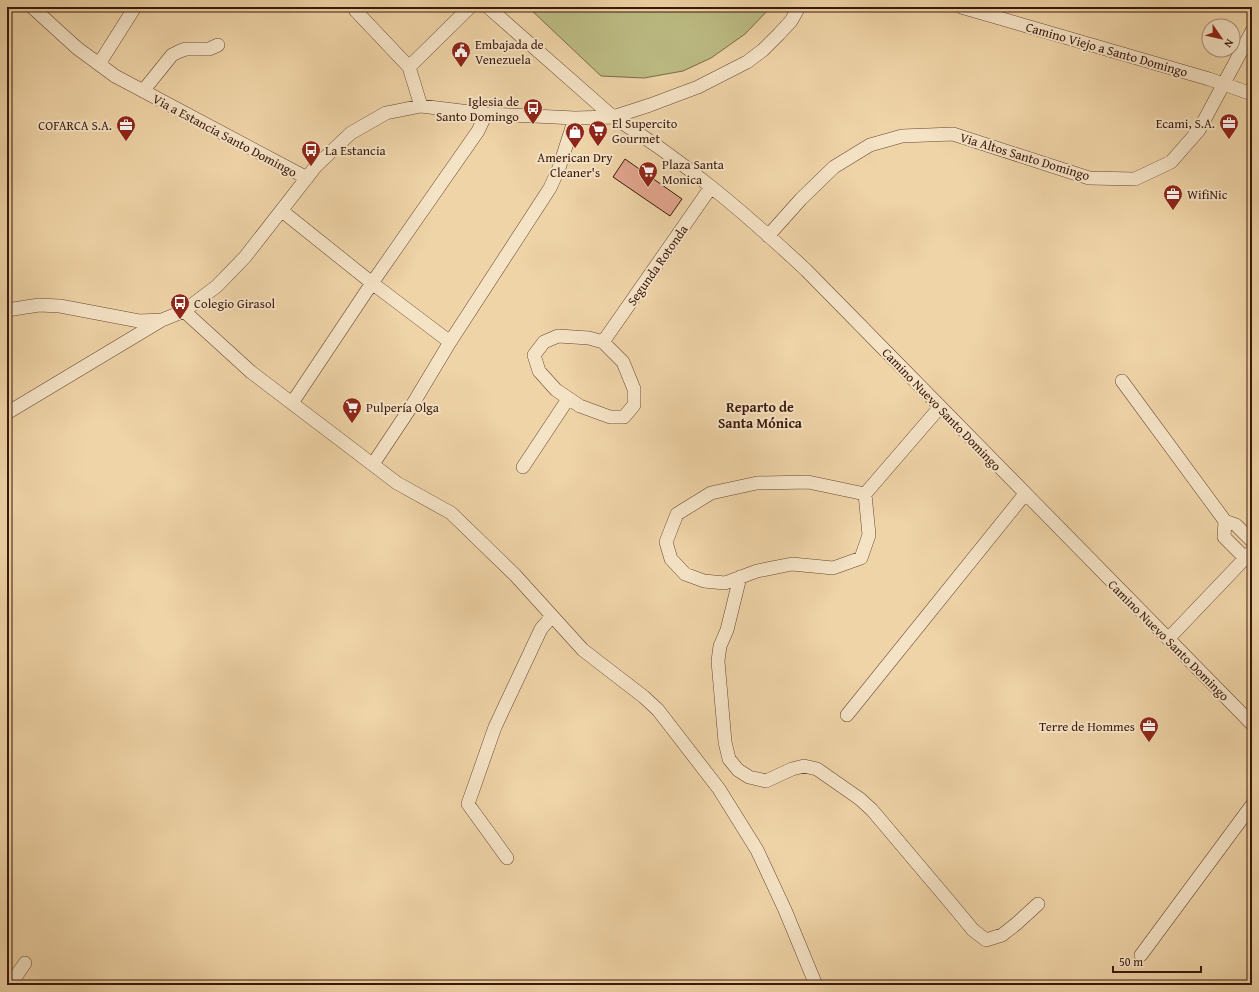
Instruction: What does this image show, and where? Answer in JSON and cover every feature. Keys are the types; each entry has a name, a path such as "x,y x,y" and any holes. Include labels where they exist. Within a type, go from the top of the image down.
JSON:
{"street":[{"name":"Via a Estancia Santo Domingo","path":"32,7 77,48 115,76 307,178 316,166 351,133 386,113 421,106 486,114 575,118 613,117"},
{"path":"99,64 135,7"},
{"path":"354,7 356,11 409,67 421,106"},
{"path":"409,67 470,7"},
{"name":"Camino Nuevo Santo Domingo","path":"488,7 613,117 634,130 711,187 806,270 1252,724"},
{"path":"613,117 650,106 698,88 747,62 763,50 780,34 799,7"},
{"name":"Camino Viejo a Santo Domingo","path":"961,7 1209,79 1252,94"},
{"name":"Via Altos Santo Domingo","path":"768,236 801,199 834,167 870,145 902,136 953,134 1089,178 1135,179 1171,162 1199,130 1252,31"},
{"path":"143,91 172,55 186,49 209,49 218,45"},
{"path":"292,403 372,283 478,131 486,114"},
{"path":"373,464 411,407 450,342 550,188 559,168 575,118"},
{"path":"7,413 162,320 184,311 217,286 240,262 307,178"},
{"name":"Segunda Rotonda","path":"603,342 711,187"},
{"path":"282,211 372,283 450,342"},
{"path":"7,310 39,305 60,306 139,321 162,320"},
{"path":"184,311 251,372 397,482 451,513 515,575 583,650 644,696 658,710 719,789 757,850 785,910 816,985"},
{"path":"558,336 589,338 603,342 623,362 634,388 634,405 624,417 610,417 580,406 568,399 556,390 539,371 534,355 544,342 558,336"},
{"path":"1122,381 1225,521 1236,525 1252,541"},
{"path":"523,468 568,399"},
{"path":"864,494 808,482 757,483 710,493 677,514 666,542 671,559 685,574 704,581 725,583 757,571 792,564 833,568 860,558 869,535 864,494 940,407"},
{"path":"847,715 1025,494"},
{"path":"1168,639 1248,554 1224,537 1225,521"},
{"path":"740,577 727,630 720,646 718,661 725,742 729,759 738,770 748,777 766,782 792,769 804,766 817,769 860,799 872,810 973,930 986,940 1002,935 1038,904"},
{"path":"507,858 468,804 495,727 541,629 552,616"},
{"path":"1141,955 1252,805"},
{"path":"11,979 25,964"}],"shaded area":[{"path":"528,7 771,7 745,34 711,58 683,71 644,78 601,76"}],"building":[{"name":"Plaza Santa Monica","path":"625,159 682,199 670,216 613,177"}],"place":[{"name":"Embajada de Venezuela","path":"461,68"},
{"name":"Iglesia de Santo Domingo","path":"533,125"},
{"name":"Ecami, S.A.","path":"1229,140"},
{"name":"COFARCA S.A.","path":"126,142"},
{"name":"El Supercito Gourmet","path":"598,147"},
{"name":"American Dry Cleaner's","path":"575,149"},
{"name":"La Estancia","path":"311,167"},
{"name":"Plaza Santa Monica","path":"648,188"},
{"name":"WifiNic","path":"1173,211"},
{"name":"Colegio Girasol","path":"180,320"},
{"name":"Pulpería Olga","path":"352,424"},
{"name":"Terre de Hommes","path":"1149,743"}],"district":[{"name":"Reparto de Santa Mónica","path":"760,416"}]}
